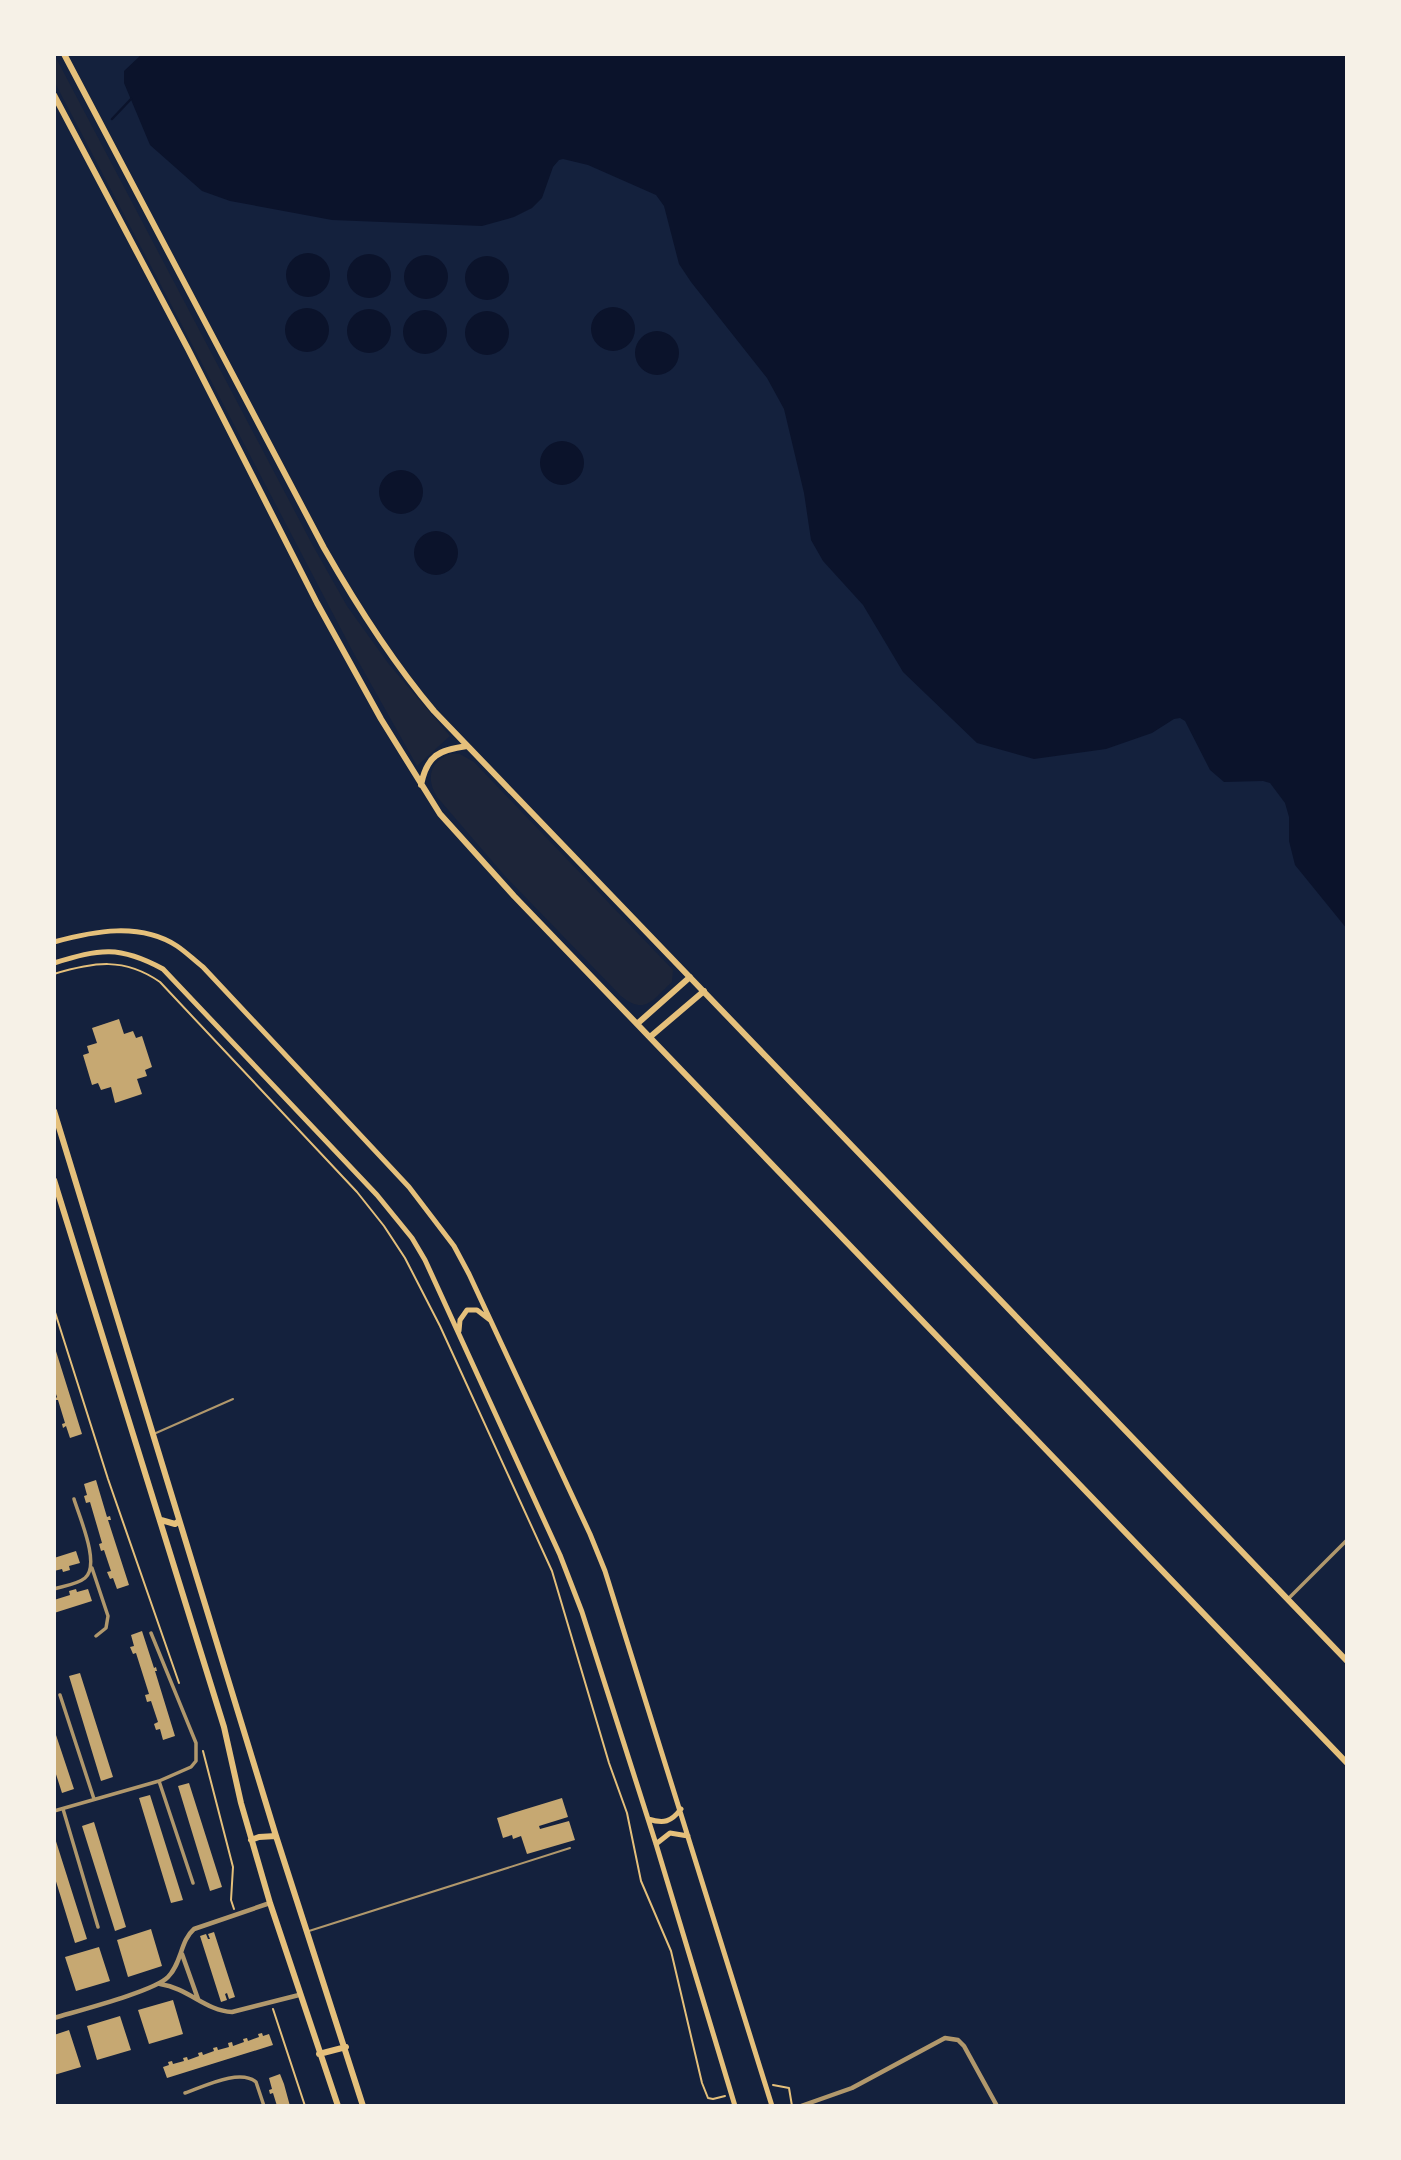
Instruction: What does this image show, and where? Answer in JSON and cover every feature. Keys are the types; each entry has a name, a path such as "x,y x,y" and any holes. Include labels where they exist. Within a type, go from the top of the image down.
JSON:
{"main road":[{"path":"64,54 324,548 365,620 406,677 467,746 1347,1661"},
{"path":"54,95 317,603 421,786 458,836 1347,1763"},
{"path":"421,786 425,769 433,757 445,749 467,746"},
{"path":"54,942 103,931 149,934 175,945 203,967 432,1214 454,1246 599,1555 681,1809 772,2106"},
{"path":"54,964 89,953 122,952 145,959 163,969 394,1215 412,1238 459,1332 560,1555 582,1612 736,2106"},
{"path":"637,1024 690,977"},
{"path":"650,1037 704,991"},
{"path":"54,1111 276,1836 363,2106"},
{"path":"54,1180 224,1727 251,1840 270,1903 338,2106"},
{"path":"459,1332 460,1320 467,1310 477,1310 492,1323"},
{"path":"161,1520 175,1524 179,1521"},
{"path":"648,1819 659,1823 669,1821 681,1809"},
{"path":"656,1844 670,1833 688,1836"},
{"path":"251,1840 276,1836"},
{"path":"319,2054 346,2047"}],"street":[{"path":"74,1499 108,1616 106,1628 96,1636"},
{"path":"1287,1601 1347,1540"},
{"path":"54,1589 84,1579 92,1568"},
{"path":"54,1811 159,1781 191,1767 196,1761 196,1742 151,1633"},
{"path":"60,1695 94,1799"},
{"path":"159,1781 193,1883"},
{"path":"63,1810 98,1927"},
{"path":"54,2018 160,1984 174,1969 188,1934 194,1928 270,1903"},
{"path":"182,1954 199,1999"},
{"path":"160,1984 179,1988 217,2010 225,2011 299,1995"},
{"path":"802,2106 852,2088 945,2038 958,2040 964,2046 997,2106"},
{"path":"185,2093 245,2076 256,2082 264,2106"}],"lane":[{"path":"152,1434 233,1399"},
{"path":"308,1931 570,1848"}],"path":[{"path":"54,974 86,965 117,964 145,973 160,982 357,1192 405,1258 440,1326 552,1571 609,1763 627,1813 641,1881 671,1951 708,2098 731,2094"},
{"path":"54,1309 108,1479 180,1684"},
{"path":"202,1747 233,1867 231,1900 236,1914"},
{"path":"270,2001 305,2106"},
{"path":"765,2084 789,2088 792,2106"}],"shaded area":[{"path":"54,54 347,606 388,663 450,736 417,766 353,652 54,81"},
{"path":"142,54 1347,54 1347,929 1295,865 1289,841 1289,817 1285,803 1270,783 1224,782 1210,770 1185,721 1180,718 1152,733 1106,749 1034,759 977,743 903,672 863,605 823,561 811,540 804,493 784,409 767,378 679,264 664,206 656,195 588,165 563,159 553,167 542,198 532,208 514,217 482,226 332,220 230,201 202,191 150,145 124,83 124,71"},
{"path":"308,253 324,259 330,275 324,291 308,297 292,291 286,275 292,259"},
{"path":"369,254 385,260 391,276 385,292 369,298 353,292 347,276 353,260"},
{"path":"426,255 442,261 448,277 442,293 426,299 410,293 404,277 410,261"},
{"path":"487,256 503,262 509,278 503,294 487,300 471,294 465,278 471,262"},
{"path":"613,307 629,313 635,329 629,345 613,351 597,345 591,329 597,313"},
{"path":"307,308 323,314 329,330 323,346 307,352 291,346 285,330 291,314"},
{"path":"369,309 385,315 391,331 385,347 369,353 353,347 347,331 353,315"},
{"path":"425,310 441,316 447,332 441,348 425,354 409,348 403,332 409,316"},
{"path":"487,311 503,317 509,333 503,349 487,355 471,349 465,333 471,317"},
{"path":"657,331 673,337 679,353 673,369 657,375 641,369 635,353 641,337"},
{"path":"562,441 578,447 584,463 578,479 562,485 546,479 540,463 546,447"},
{"path":"401,470 417,476 423,492 417,508 401,514 385,508 379,492 385,476"},
{"path":"436,531 452,537 458,553 452,569 436,575 420,569 414,553 420,537"},
{"path":"460,754 474,762 673,970 672,982 654,999 649,1003 637,1005 621,996 504,875 437,797 431,784 432,772 443,757"}],"building":[{"path":"119,1019 124,1034 133,1031 136,1038 142,1036 152,1067 145,1070 147,1076 137,1079 142,1094 115,1103 111,1087 101,1090 98,1083 92,1085 83,1055 89,1053 87,1046 97,1043 92,1028"},
{"path":"55,1348 82,1434 70,1438 66,1426 63,1428 62,1424 65,1423 58,1400 54,1400 57,1397 54,1388"},
{"path":"96,1480 107,1517 110,1516 111,1520 108,1520 129,1585 117,1589 113,1578 110,1579 107,1572 111,1571 104,1550 101,1551 99,1544 102,1543 90,1502 86,1503 84,1496 87,1495 84,1484"},
{"path":"76,1551 80,1563 69,1566 70,1570 54,1571 54,1558"},
{"path":"76,1589 77,1592 88,1589 92,1601 54,1613 54,1600 70,1595 69,1591"},
{"path":"142,1631 154,1668 156,1667 175,1736 163,1740 160,1729 156,1730 154,1724 158,1722 151,1701 147,1702 145,1695 149,1694 136,1653 133,1654 130,1647 134,1646 131,1635"},
{"path":"80,1673 113,1777 101,1781 69,1676"},
{"path":"54,1729 74,1789 62,1793 54,1768"},
{"path":"189,1783 222,1887 210,1891 178,1786"},
{"path":"150,1795 183,1900 171,1903 139,1798"},
{"path":"562,1798 568,1817 539,1826 540,1829 569,1821 575,1840 527,1854 521,1836 503,1838 497,1818"},
{"path":"94,1822 126,1927 115,1931 82,1826"},
{"path":"54,1835 87,1939 75,1943 54,1875"},
{"path":"151,1929 162,1966 128,1977 117,1940"},
{"path":"214,1932 235,1997 229,1999 227,1993 227,2000 221,2002 200,1936 206,1934 210,1939 208,1934"},
{"path":"99,1947 110,1981 76,1991 65,1957"},
{"path":"173,2000 183,2034 149,2044 138,2010"},
{"path":"120,2016 131,2050 97,2060 87,2026"},
{"path":"69,2030 81,2067 54,2075 54,2035"},
{"path":"262,2033 263,2036 269,2034 273,2045 167,2078 163,2067 169,2065 168,2062 172,2061 173,2064 184,2061 183,2058 187,2057 188,2060 199,2056 198,2053 202,2052 203,2055 214,2051 213,2048 217,2047 218,2050 229,2047 228,2043 232,2042 233,2046 244,2042 243,2039 247,2038 248,2041 259,2037 258,2034"},
{"path":"280,2074 290,2106 277,2106 273,2093 270,2094 269,2090 272,2089 269,2078"}],"waterway":[{"path":"112,119 131,99"}]}
